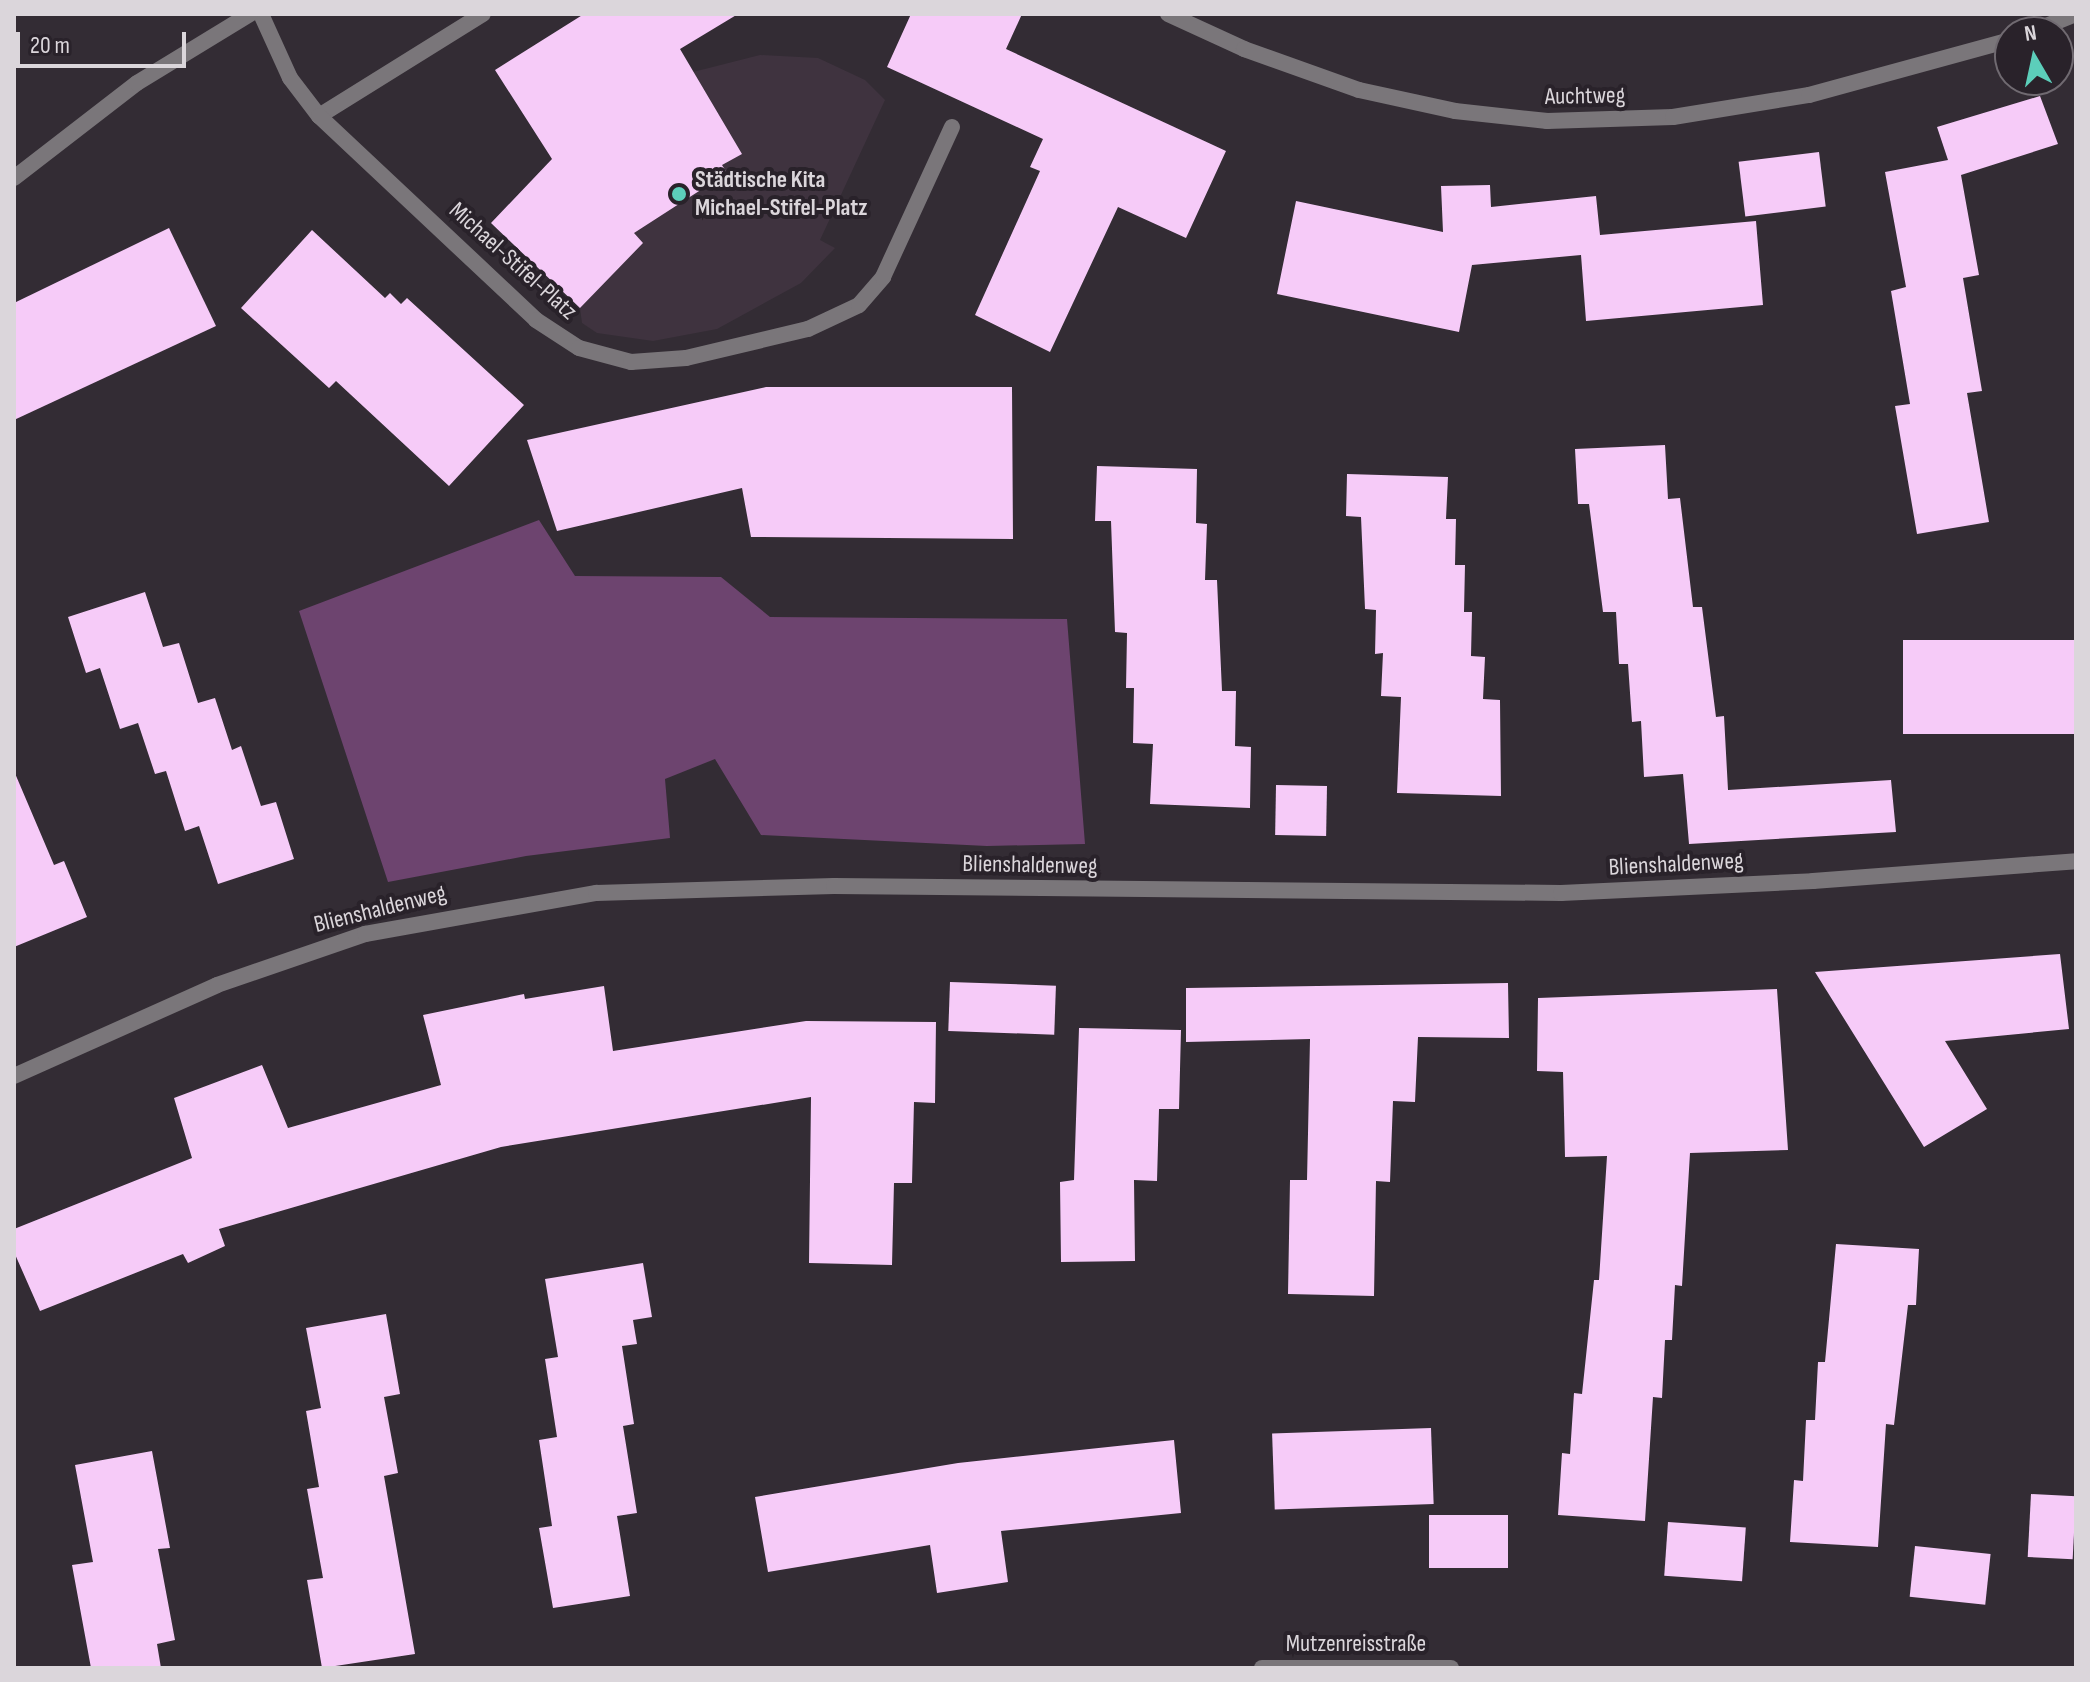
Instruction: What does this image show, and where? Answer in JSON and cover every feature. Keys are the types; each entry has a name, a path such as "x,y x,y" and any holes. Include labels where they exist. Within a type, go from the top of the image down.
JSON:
{"street":[{"path":"14,178 137,83 250,14"},
{"name":"Michael-Stifel-Platz","path":"261,14 290,78 319,116 536,320 579,348 631,362 686,358 808,329 859,305 883,277 952,127"},
{"path":"319,116 483,14"},
{"name":"Auchtweg","path":"1168,14 1244,49 1359,90 1455,111 1547,121 1673,117 1809,95 1994,44"},
{"name":"Blienshaldenweg","path":"14,1076 217,985 365,934 596,893 819,886 1561,893 1813,881 2076,861"},
{"name":"Mutzenreisstraße","path":"1262,1668 1451,1668"}],"shaded area":[{"name":"Städtische Kita Michael-Stifel-Platz","path":"760,55 818,58 865,80 885,100 820,240 835,248 801,283 717,329 653,341 597,333 582,323 580,308 491,223 554,157 693,72"},
{"path":"539,520 575,576 721,577 770,617 1067,619 1085,844 987,846 761,835 715,759 665,779 670,838 526,856 388,882 299,611"}],"building":[{"path":"584,14 738,14 680,49 742,154 722,165 727,173 634,233 643,243 580,308 491,223 552,159 495,70"},
{"path":"911,14 1022,14 1006,49 1226,151 1186,238 1118,207 1050,352 975,315 1040,171 1030,167 1043,139 887,67"},
{"path":"2040,96 2058,144 1961,175 1979,275 1963,278 1982,391 1967,393 1989,522 1917,534 1895,406 1910,404 1891,291 1906,287 1885,172 1948,160 1937,127"},
{"path":"1819,152 1826,207 1745,216 1739,162"},
{"path":"1490,185 1491,207 1596,196 1600,235 1756,221 1763,305 1586,321 1581,255 1472,265 1459,332 1277,294 1296,201 1443,232 1441,186"},
{"path":"169,228 216,326 14,420 14,303"},
{"path":"312,230 385,298 390,293 401,304 407,298 524,405 449,486 336,381 329,388 241,308"},
{"path":"766,387 1012,387 1013,539 751,537 742,488 557,531 527,440"},
{"path":"1665,445 1668,499 1680,498 1693,607 1702,607 1716,717 1724,716 1728,790 1891,780 1896,832 1689,844 1683,774 1644,777 1641,721 1632,722 1628,664 1619,664 1616,612 1603,612 1589,504 1578,504 1575,449"},
{"path":"1097,466 1197,469 1196,523 1207,524 1205,580 1217,580 1222,691 1236,691 1235,746 1251,747 1250,808 1150,804 1153,744 1133,743 1134,688 1126,688 1127,633 1115,632 1111,521 1095,521"},
{"path":"1347,474 1448,477 1446,519 1456,519 1455,565 1465,565 1464,612 1472,612 1471,656 1485,657 1483,699 1500,700 1501,796 1397,793 1401,697 1381,696 1383,653 1375,654 1376,610 1365,609 1361,517 1346,516"},
{"path":"145,592 163,647 179,643 198,703 215,698 232,750 241,746 261,806 276,802 294,859 218,884 199,826 185,831 166,771 155,774 138,723 120,729 100,668 86,673 68,617"},
{"path":"1903,640 2076,640 2076,734 1903,734"},
{"path":"14,771 54,865 64,861 87,917 14,947"},
{"path":"1276,785 1327,786 1326,836 1275,835"},
{"path":"2060,954 2069,1029 1945,1041 1987,1109 1924,1147 1815,972"},
{"path":"950,982 1056,986 1054,1035 948,1031"},
{"path":"1508,983 1509,1038 1418,1037 1415,1102 1393,1101 1390,1182 1376,1181 1374,1296 1288,1294 1290,1180 1307,1180 1310,1039 1186,1042 1186,988"},
{"path":"604,986 613,1051 806,1021 936,1022 935,1103 914,1102 912,1183 894,1183 892,1265 809,1263 811,1097 501,1147 219,1229 225,1246 188,1263 183,1254 40,1311 14,1252 14,1229 192,1158 174,1098 262,1065 288,1128 441,1085 423,1015 524,994 525,999"},
{"path":"1777,989 1788,1150 1690,1153 1682,1286 1675,1285 1672,1340 1665,1340 1662,1398 1653,1397 1645,1521 1558,1515 1562,1453 1570,1454 1574,1393 1582,1394 1594,1280 1599,1280 1607,1156 1565,1157 1563,1072 1537,1071 1538,998"},
{"path":"1079,1028 1181,1030 1179,1109 1159,1109 1157,1181 1134,1180 1135,1261 1061,1262 1060,1182 1074,1180"},
{"path":"1836,1244 1919,1249 1916,1305 1908,1305 1894,1425 1886,1424 1878,1547 1790,1542 1794,1480 1803,1481 1806,1420 1815,1420 1818,1362 1825,1362"},
{"path":"643,1263 652,1317 633,1320 637,1344 622,1346 634,1424 623,1426 637,1513 617,1516 630,1596 553,1608 539,1528 552,1526 539,1440 557,1437 545,1359 558,1357 545,1279"},
{"path":"386,1314 400,1394 384,1397 398,1473 384,1476 415,1654 322,1668 307,1580 323,1578 307,1489 319,1487 306,1411 321,1408 306,1328"},
{"path":"1431,1428 1434,1504 1275,1510 1272,1434"},
{"path":"1174,1440 1181,1513 1001,1531 1008,1582 937,1593 930,1545 768,1572 755,1497 958,1463"},
{"path":"152,1451 170,1548 158,1549 175,1640 157,1644 161,1668 91,1668 72,1565 93,1562 75,1465"},
{"path":"2031,1494 2076,1496 2073,1559 2028,1557"},
{"path":"1429,1515 1508,1515 1508,1568 1429,1568"},
{"path":"1668,1522 1746,1527 1742,1581 1664,1576"},
{"path":"1915,1546 1991,1554 1985,1605 1910,1597"}],"place":[{"name":"Städtische Kita Michael-Stifel-Platz","path":"679,194"}]}
